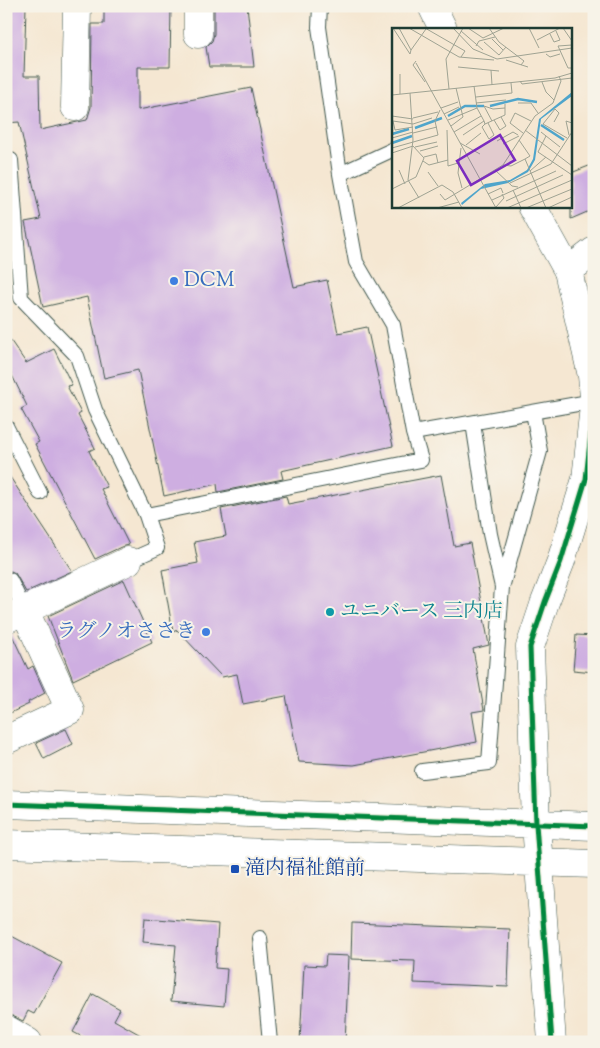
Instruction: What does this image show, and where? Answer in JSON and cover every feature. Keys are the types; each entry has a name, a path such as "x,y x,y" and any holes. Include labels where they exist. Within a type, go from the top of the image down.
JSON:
{"street":[{"path":"75,107 77,6"},
{"path":"198,6 198,34"},
{"path":"432,6 443,28"},
{"path":"533,208 568,271 592,376 594,397"},
{"path":"568,271 594,251"},
{"path":"552,1042 536,824 530,647 561,561 591,464 594,406"},
{"path":"6,740 70,710 15,615 135,558"},
{"path":"6,804 594,826"},
{"path":"6,844 594,864"},
{"path":"6,1029 28,1042"}],"lane":[{"path":"146,515 420,460 413,433 393,325 356,262 340,174 319,27 320,6"},
{"path":"340,174 392,150"},
{"path":"11,160 21,298 77,356 95,410 146,515 157,548 135,558"},
{"path":"413,433 594,402"},
{"path":"422,771 489,763 502,587 540,451 533,412"},
{"path":"473,423 490,534 502,587"},
{"path":"6,426 40,493"},
{"path":"10,580 15,615"},
{"path":"260,938 270,1042"}],"building":[{"path":"6,6 26,6 24,76 39,76 40,130 87,120 91,107 92,24 104,24 104,6 149,8 149,6 171,6 170,67 138,67 138,110 251,88 294,287 327,280 338,333 367,327 393,446 281,471 283,479 218,492 217,484 164,496 138,370 104,378 87,297 43,307 25,222 41,219 19,122 6,123"},
{"path":"214,6 247,6 254,67 209,67 206,47 212,41 214,34"},
{"path":"594,164 594,209 571,219 572,208 572,173"},
{"path":"6,334 26,363 54,349 72,385 67,386 81,413 78,415 95,448 89,451 107,487 101,489 129,545 95,559 35,444 39,442 21,409 27,406 6,363"},
{"path":"6,471 72,571 26,592 15,573 11,571 6,572"},
{"name":"ユニバース 三内店","path":"441,475 454,546 470,543 489,645 473,649 484,710 472,712 477,742 354,765 299,762 286,696 243,704 237,674 222,677 177,630 173,632 162,570 198,563 194,542 226,536 221,509 286,496 288,504"},
{"path":"124,580 152,642 73,680 48,616"},
{"path":"11,633 28,669 33,666 45,693 28,702 29,704 6,715 6,634"},
{"path":"576,635 594,636 594,672 573,670"},
{"path":"66,729 73,744 44,759 36,743"},
{"path":"145,918 218,924 215,968 227,969 224,1006 171,1001 176,945 143,942"},
{"path":"352,923 510,929 508,987 414,983 415,961 351,959"},
{"path":"6,933 62,963 34,1014 28,1011 23,1021 6,1013"},
{"path":"326,955 349,956 345,1042 300,1042 304,965 325,966"},
{"path":"93,994 120,1009 114,1020 153,1042 92,1042 73,1032"}],"cycle path":[{"path":"552,1042 536,824 530,647 561,561 586,479 594,406"},
{"path":"6,804 594,826"}],"place":[{"name":"DCM","path":"174,281"},
{"name":"ユニバース 三内店","path":"330,612"},
{"name":"ラグノオささき","path":"206,632"},
{"name":"滝内福祉館前","path":"235,869"}]}
